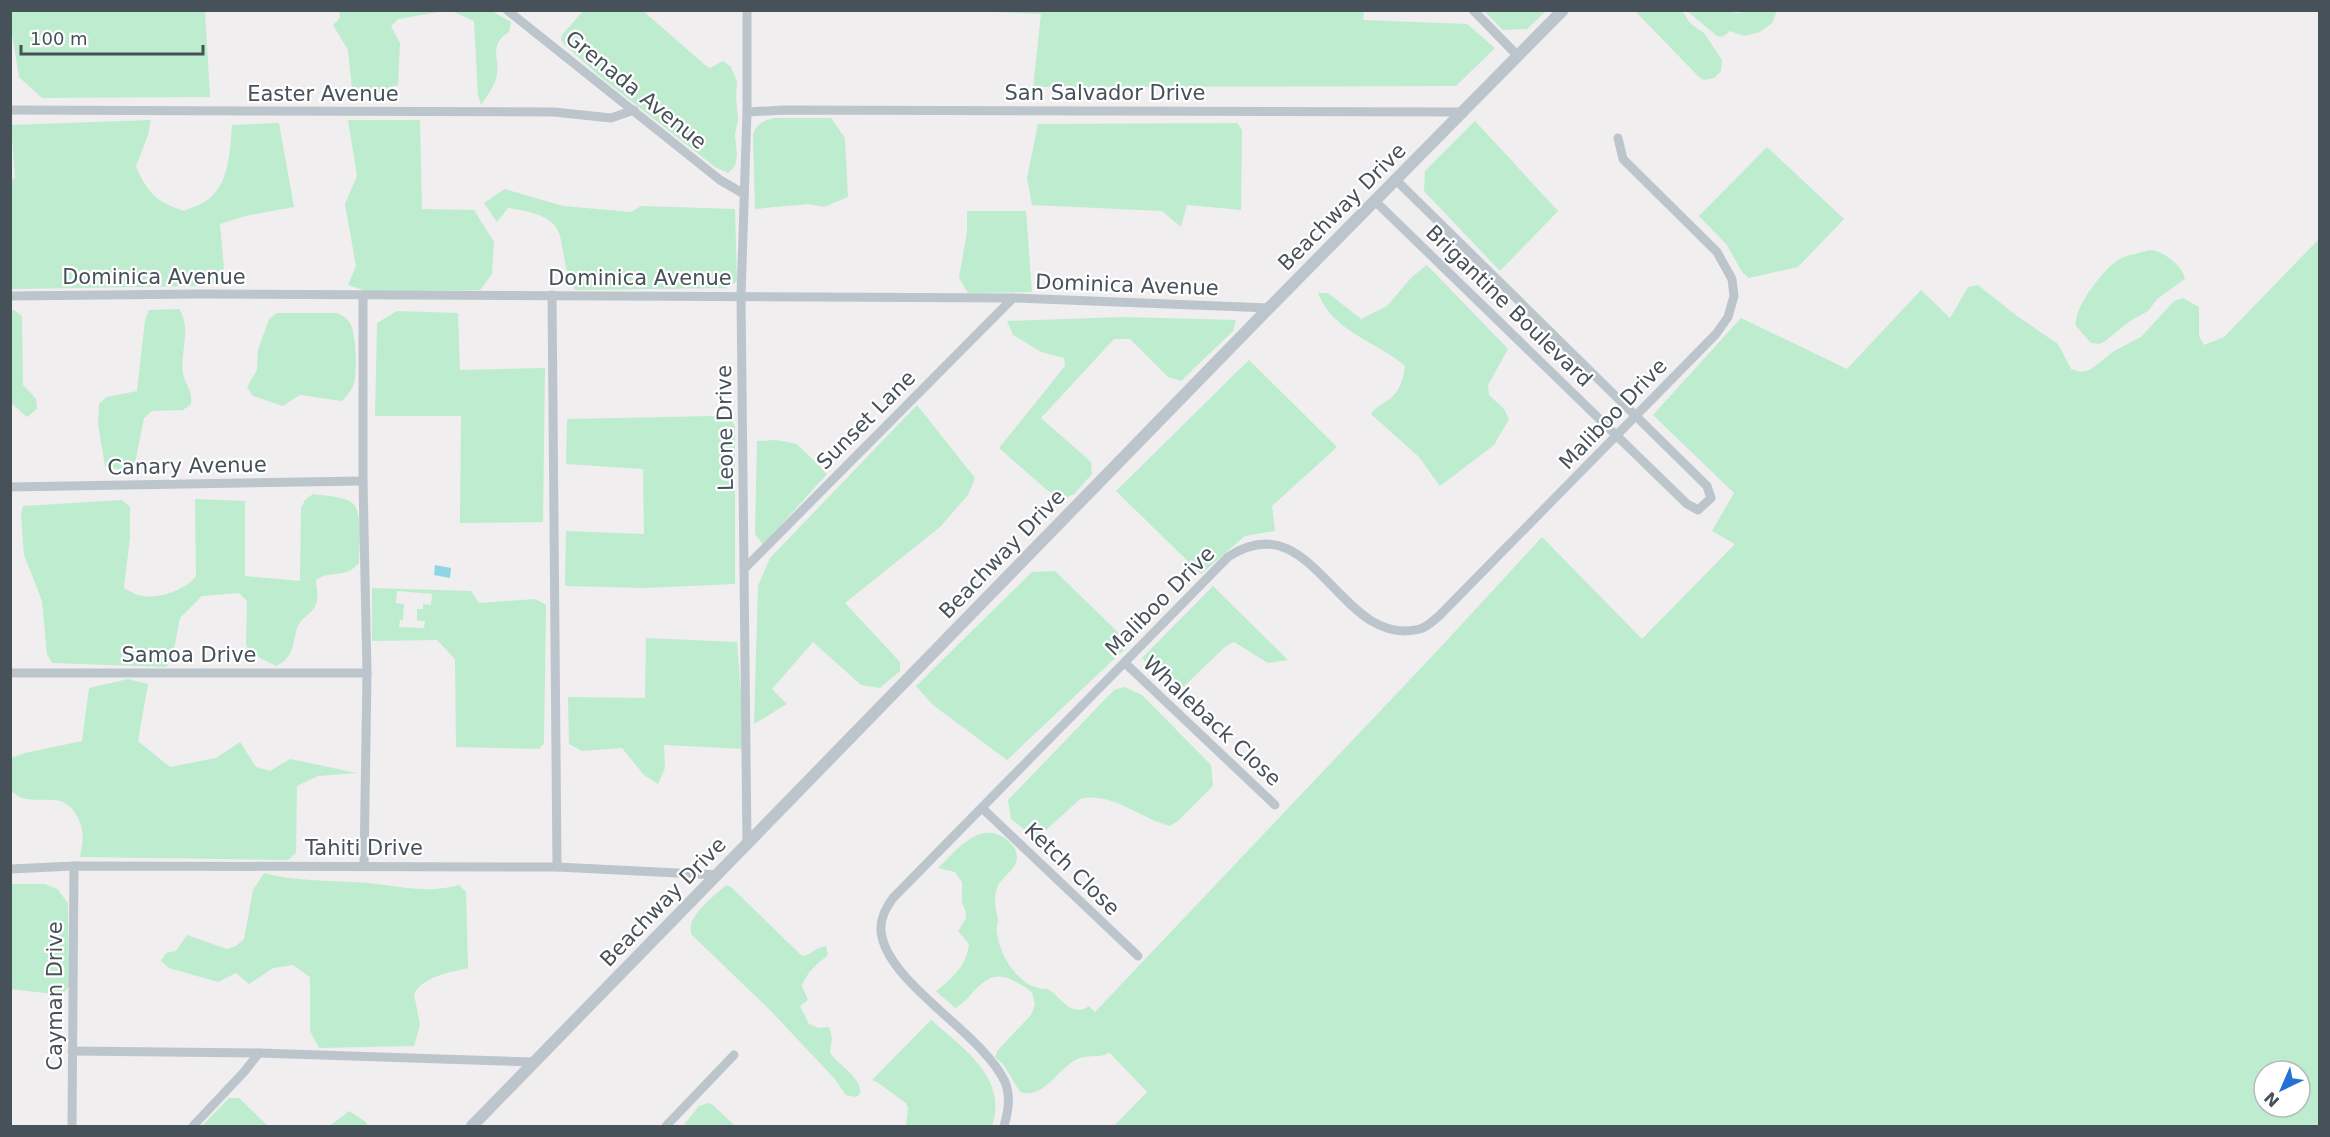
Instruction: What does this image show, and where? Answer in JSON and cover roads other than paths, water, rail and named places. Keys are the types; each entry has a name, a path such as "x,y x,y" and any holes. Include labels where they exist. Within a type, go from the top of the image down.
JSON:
{"street":[{"name":"Grenada Avenue","path":"507,10 720,180 744,194"},
{"name":"Leone Drive","path":"747,10 747,112 741,296 747,844"},
{"path":"1473,10 1517,55"},
{"name":"Beachway Drive","path":"472,1126 1269,308 1563,10"},
{"name":"Easter Avenue","path":"10,110 554,112 611,117 634,110"},
{"name":"San Salvador Drive","path":"747,112 784,110 1463,112"},
{"name":"Maliboo Drive","path":"1004,1126 1009,1110 1006,1083 987,1055 903,974 885,947 881,930 884,912 893,898 1228,557 1253,545 1269,543 1287,547 1302,557 1362,615 1387,630 1422,629 1439,616 1716,334 1728,317 1734,296 1732,279 1717,252 1623,159 1618,138"},
{"name":"Brigantine Boulevard","path":"1375,201 1687,504 1698,510 1711,498 1707,486 1396,180"},
{"path":"363,295 363,482 367,673 364,866"},
{"path":"552,295 557,867"},
{"name":"Dominica Avenue","path":"10,296 552,295 1013,298 1269,308"},
{"name":"Sunset Lane","path":"745,568 1013,298"},
{"name":"Canary Avenue","path":"10,487 363,482"},
{"name":"Whaleback Close","path":"1125,663 1275,805"},
{"name":"Samoa Drive","path":"10,673 367,673"},
{"name":"Ketch Close","path":"982,808 1138,956"},
{"name":"Tahiti Drive","path":"10,869 74,866 557,867 718,875"},
{"name":"Cayman Drive","path":"72,1126 74,866"},
{"path":"72,1051 259,1053 534,1062"},
{"path":"193,1126 259,1053"},
{"path":"666,1126 734,1055"}],"water":[{"path":"435,565 451,568 450,578 434,575"}]}
